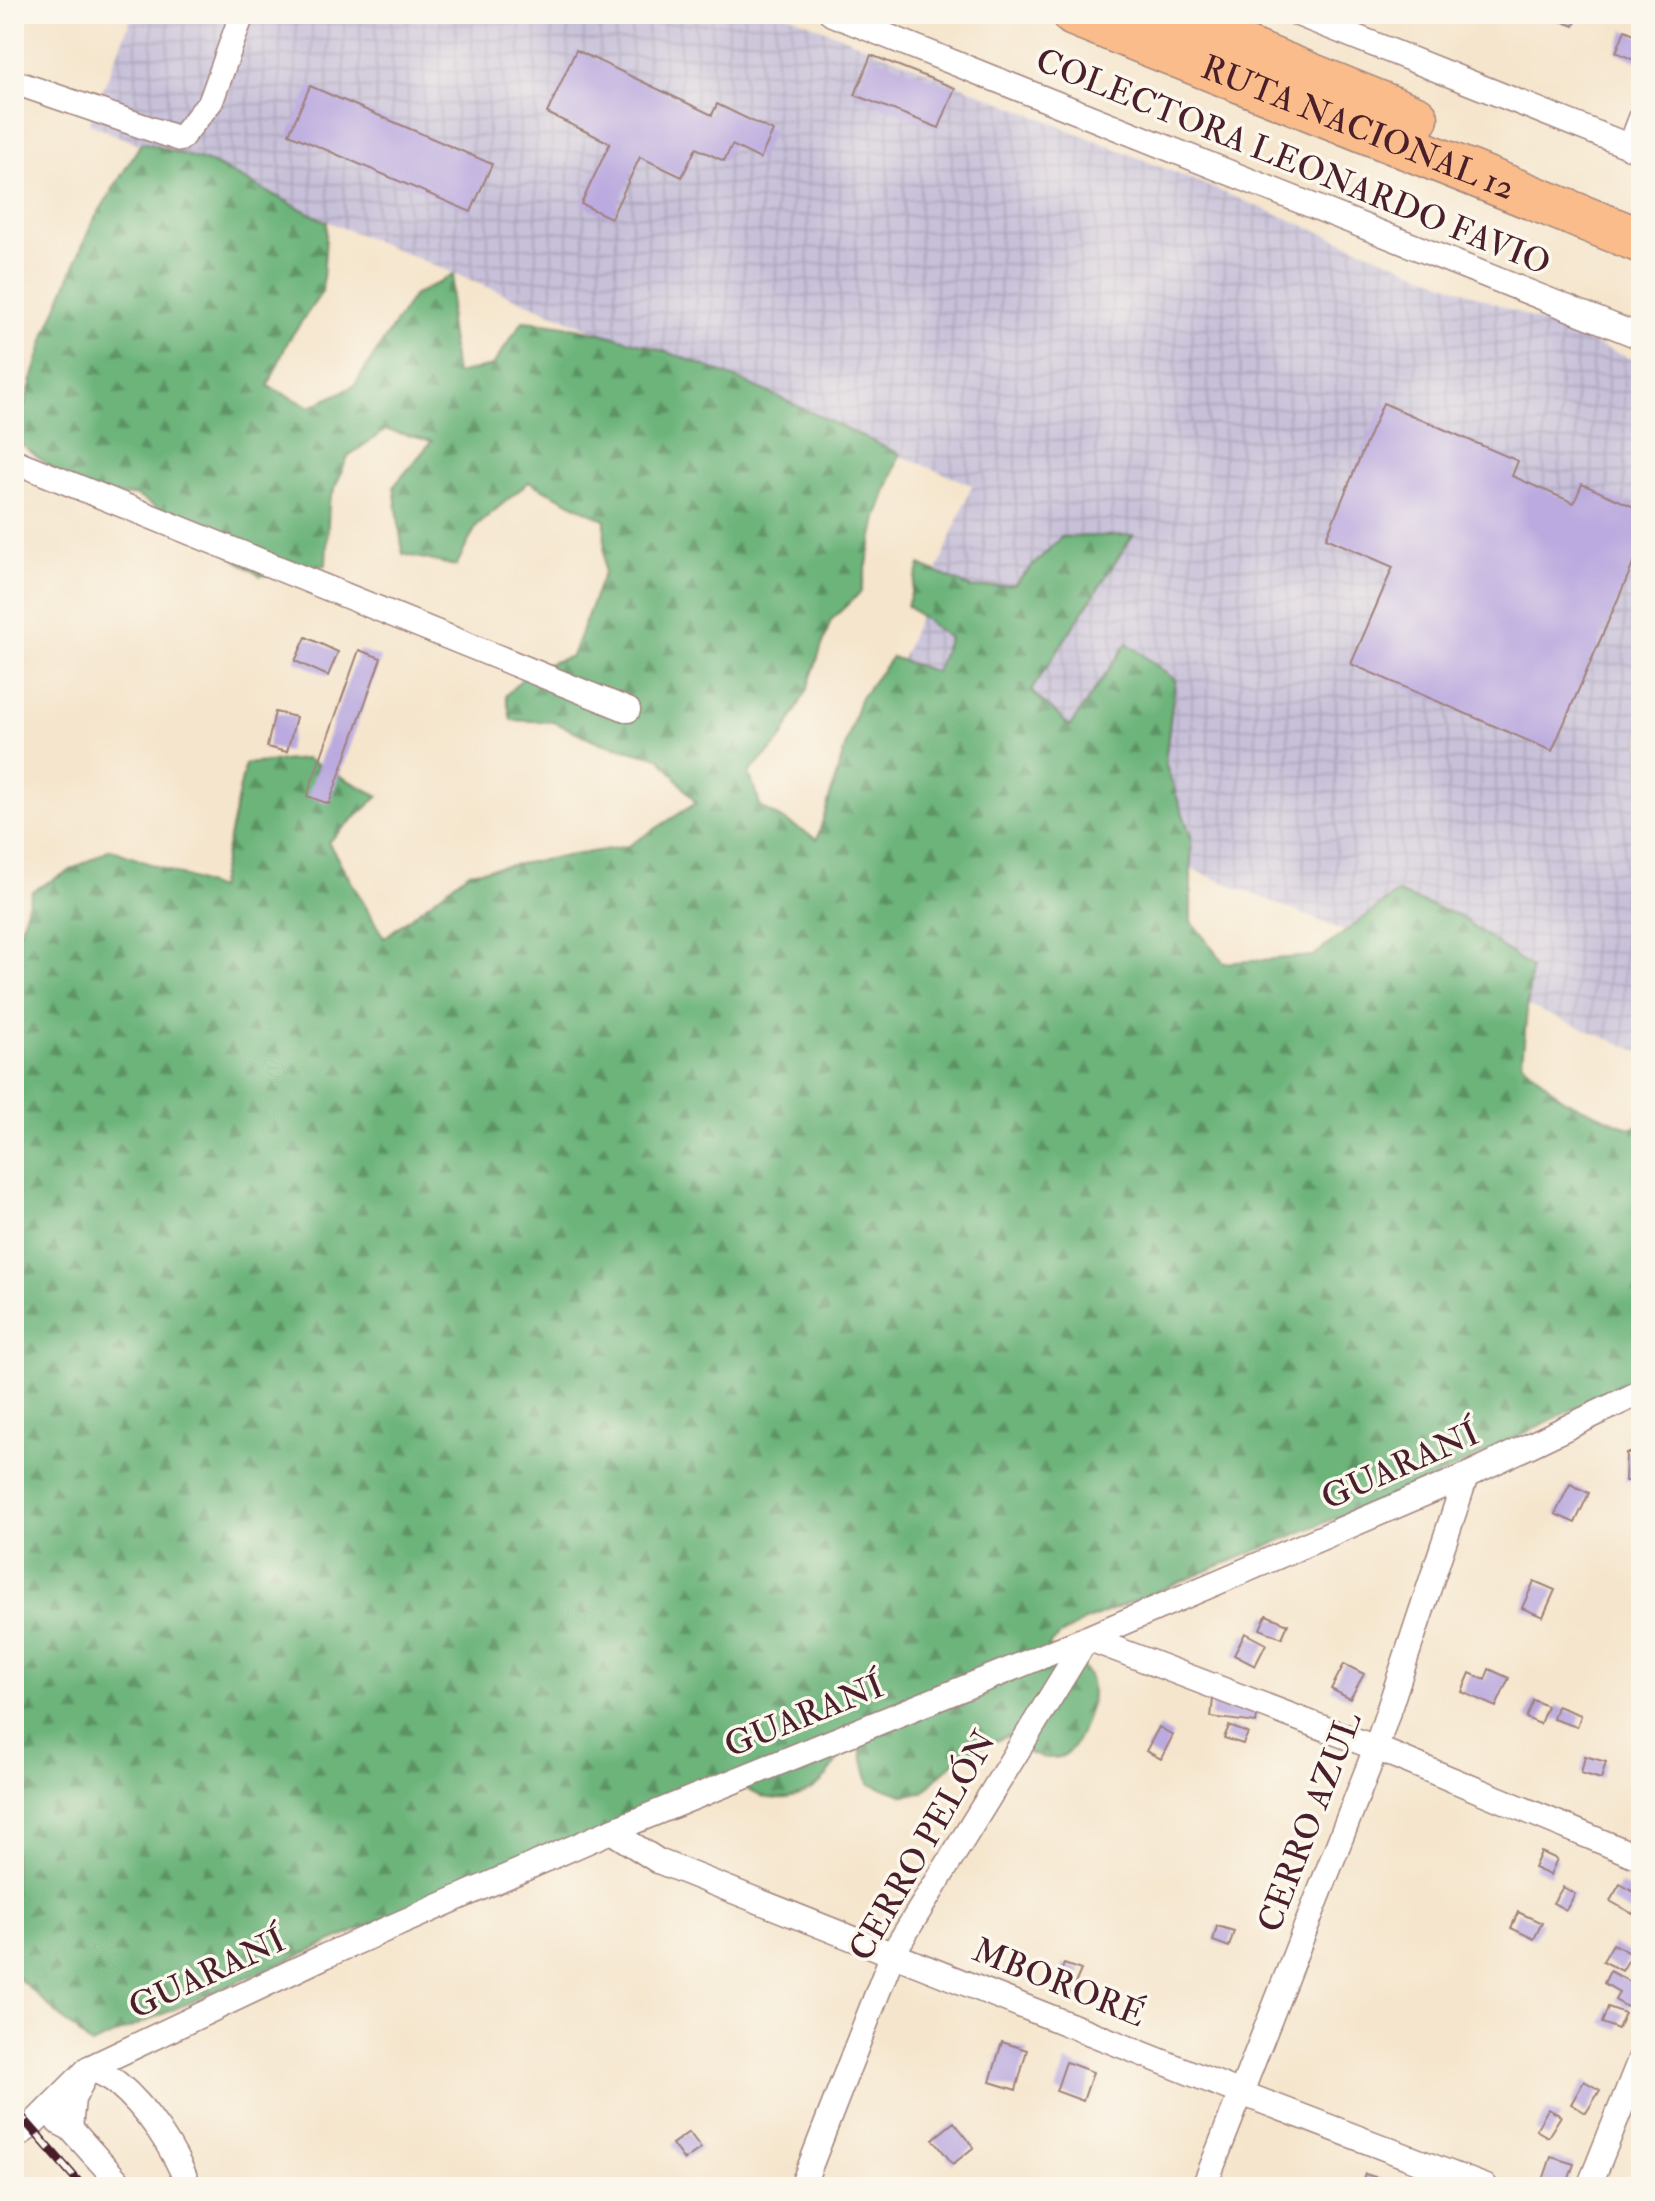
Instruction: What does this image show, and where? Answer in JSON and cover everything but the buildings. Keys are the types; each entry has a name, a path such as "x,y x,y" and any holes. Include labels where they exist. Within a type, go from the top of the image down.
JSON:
{"highway":[{"name":"RUTA NACIONAL 12","path":"1074,14 1641,241"},
{"name":"RUTA NACIONAL 12","path":"1159,14 1641,208"}],"street":[{"path":"14,82 180,139 211,101 242,14"},
{"name":"COLECTORA LEONARDO FAVIO","path":"832,14 1641,337"},
{"path":"1298,14 1636,149 1641,118"},
{"path":"14,461 628,710"},
{"name":"GUARANÍ","path":"14,2137 30,2127 89,2068 325,1956 611,1831 1087,1638 1466,1476 1641,1392"},
{"name":"CERRO AZUL","path":"1204,2187 1376,1748 1466,1476"},
{"path":"1087,1638 1376,1748 1641,1858"},
{"name":"CERRO PELÓN","path":"802,2187 893,1953 1087,1638"},
{"name":"MBORORÉ","path":"611,1831 658,1861 1486,2187"},
{"path":"1589,2187 1641,2057"},
{"path":"70,2128 73,2099 89,2068 115,2081 139,2105 177,2156 189,2187"},
{"path":"42,2114 70,2128 123,2187"}],"shaded area":[{"path":"133,14 786,14 1641,363 1641,1052 870,738 972,485 89,124"}],"green space":[{"path":"142,142 211,163 327,222 322,292 288,341 268,386 310,407 354,386 413,296 454,274 449,322 456,374 492,366 523,321 573,327 622,338 717,371 900,454 877,518 861,592 831,620 807,689 781,740 749,773 761,807 817,839 860,699 892,657 936,672 949,638 907,606 920,565 972,588 1014,585 1061,537 1133,535 1031,691 1070,726 1127,643 1175,680 1165,763 1191,837 1191,921 1224,963 1313,956 1397,893 1459,916 1531,968 1522,1062 1564,1100 1632,1129 1641,1122 1641,1375 1445,1473 1085,1621 1059,1636 1048,1647 1072,1658 1081,1666 1089,1676 1092,1692 1088,1714 1077,1740 1066,1754 1051,1758 1028,1753 1019,1732 966,1754 945,1769 923,1793 903,1795 869,1784 860,1747 848,1735 833,1744 838,1758 827,1776 811,1790 780,1799 757,1795 739,1785 523,1859 91,2045 14,1974 14,951 32,891 110,849 218,889 245,764 306,759 379,796 328,842 384,938 469,872 628,846 696,803 660,758 601,743 554,722 511,720 506,695 532,669 572,656 604,572 605,520 529,482 477,525 456,566 403,554 394,486 432,441 386,430 348,456 329,502 326,565 260,576 195,531 135,495 91,498 14,439 47,331 92,223"}],"railway":[{"path":"14,2108 83,2187"}]}
